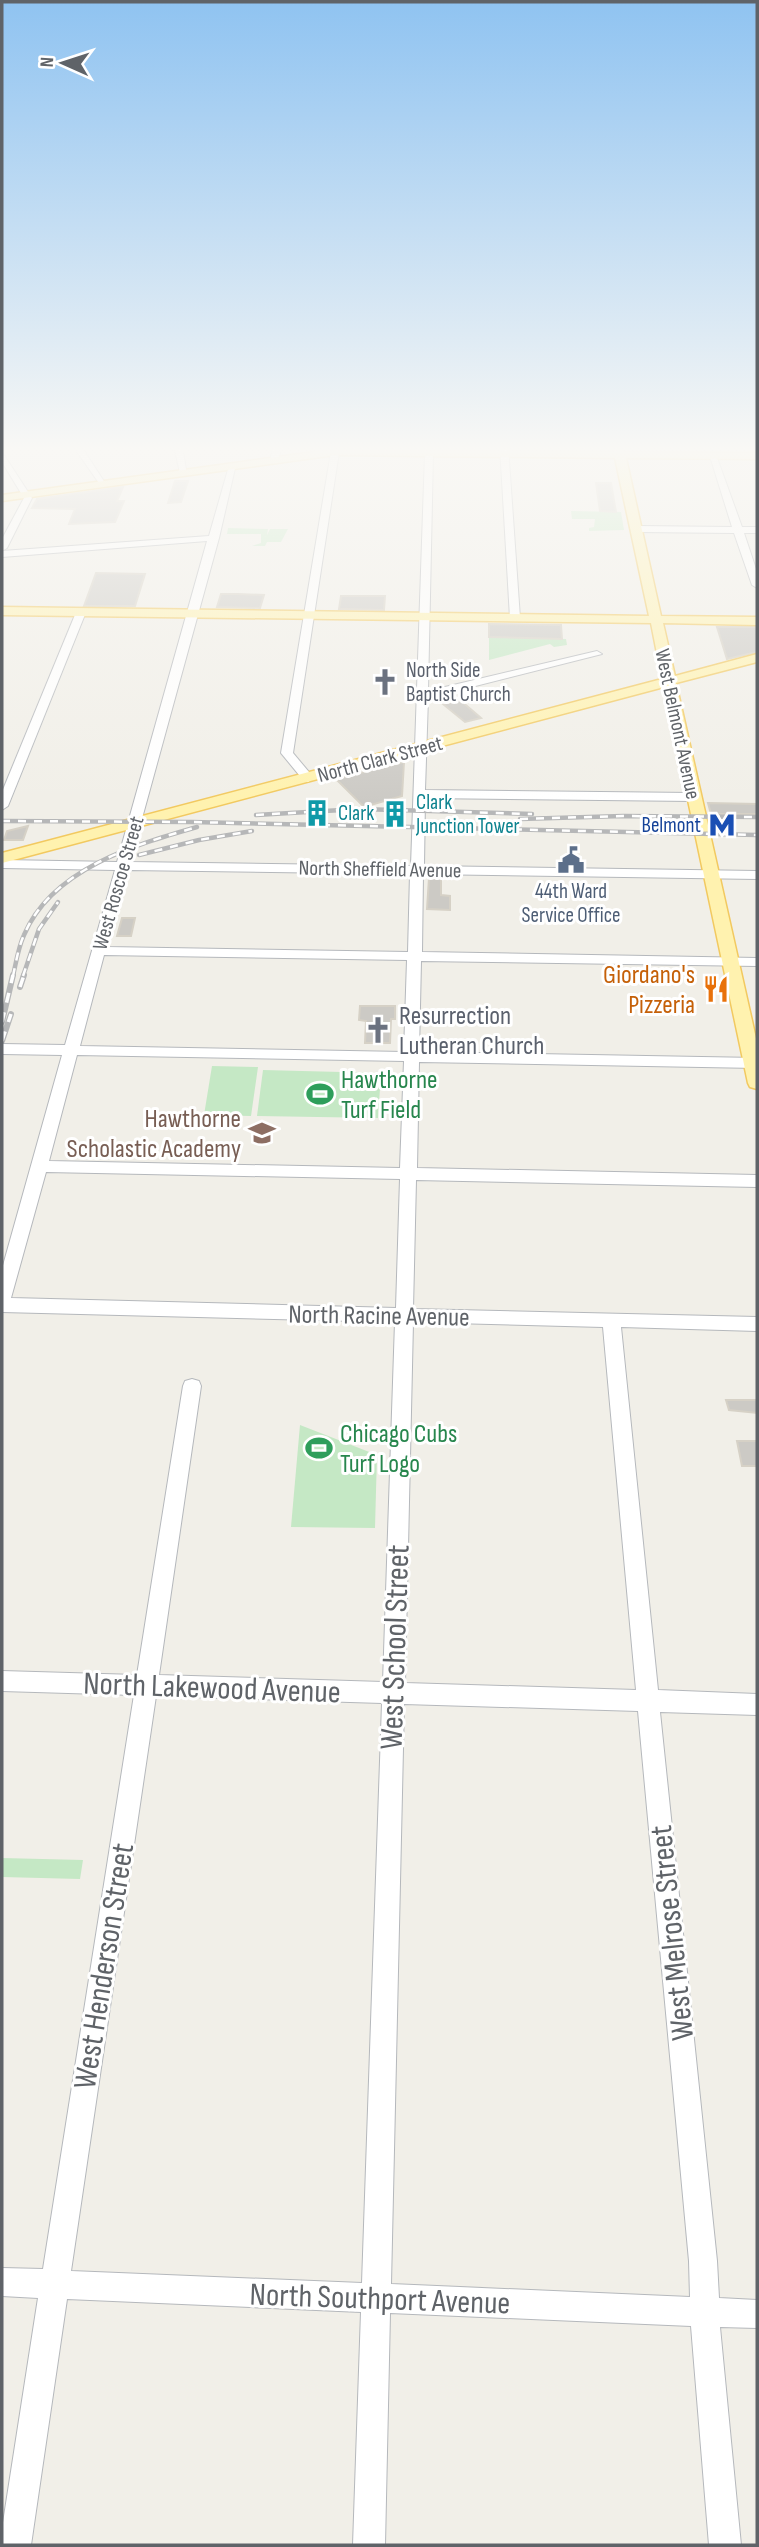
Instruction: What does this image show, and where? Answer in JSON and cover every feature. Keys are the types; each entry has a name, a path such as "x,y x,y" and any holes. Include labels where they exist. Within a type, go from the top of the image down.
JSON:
{"main road":[{"name":"West Belmont Avenue","path":"644,565 710,874 755,1063 757,1083"},
{"path":"2,611 757,621"},
{"name":"North Clark Street","path":"2,858 757,658"}],"street":[{"name":"West Roscoe Street","path":"2,1300 207,565"},
{"path":"308,778 287,753 317,565"},
{"name":"West School Street","path":"369,2545 426,565"},
{"path":"512,565 515,618"},
{"path":"750,565 757,585"},
{"path":"2,806 80,612"},
{"path":"421,696 597,654"},
{"path":"418,794 693,797"},
{"name":"North Sheffield Avenue","path":"2,864 757,875"},
{"path":"99,951 757,962"},
{"path":"2,1049 755,1063"},
{"path":"39,1166 757,1181"},
{"name":"North Racine Avenue","path":"2,1305 757,1324"},
{"name":"West Melrose Street","path":"611,1320 703,2261 706,2350 725,2545"},
{"name":"West Henderson Street","path":"15,2545 192,1386"},
{"name":"North Lakewood Avenue","path":"2,1681 757,1704"},
{"name":"North Southport Avenue","path":"2,2283 757,2314"}],"green space":[{"path":"489,637 566,639 567,645 554,647 550,644 489,660"},
{"path":"212,1066 258,1067 251,1116 204,1115"},
{"name":"Hawthorne Turf Field","path":"263,1070 381,1073 378,1118 257,1116"},
{"path":"300,1425 377,1455 375,1528 291,1527"},
{"path":"2,1858 83,1860 80,1879 2,1877"}],"building":[{"path":"96,573 145,574 135,606 84,606"},
{"path":"221,594 264,595 260,608 217,607"},
{"path":"341,596 385,596 384,610 339,609"},
{"path":"489,624 561,625 562,639 489,637"},
{"path":"717,627 757,627 757,652 727,659"},
{"path":"460,700 481,718 465,722 443,704"},
{"path":"404,762 402,796 364,807 336,779"},
{"path":"708,803 757,804 757,814 711,814"},
{"path":"28,826 23,840 4,840 7,831"},
{"path":"429,878 441,878 441,895 450,896 450,910 427,909"},
{"path":"122,918 135,918 131,936 117,936"},
{"name":"Resurrection Lutheran Church","path":"360,1006 395,1006 395,1019 391,1019 390,1043 365,1043 366,1021 359,1020"},
{"path":"726,1400 757,1400 757,1413 729,1410"},
{"path":"737,1441 757,1441 757,1466 742,1466"}],"railway":[{"path":"256,815 359,809 532,814"},
{"path":"520,819 623,816 757,817"},
{"path":"2,821 192,822 757,835"},
{"path":"13,976 24,935 37,912 54,893 97,863 147,842 197,827"},
{"path":"139,855 199,840 252,831"},
{"path":"23,976 39,929 58,902"},
{"path":"2,1022 13,975"},
{"path":"20,987 24,975"},
{"path":"2,1041 11,1014"}],"place":[{"name":"North Side Baptist Church","path":"385,682"},
{"name":"Clark","path":"317,813"},
{"name":"Clark Junction Tower","path":"395,814"},
{"name":"Belmont","path":"722,825"},
{"name":"44th Ward Service Office","path":"571,860"},
{"name":"Giordano's Pizzeria","path":"716,989"},
{"name":"Resurrection Lutheran Church","path":"378,1030"},
{"name":"Hawthorne Turf Field","path":"320,1094"},
{"name":"Hawthorne Scholastic Academy","path":"262,1133"},
{"name":"Chicago Cubs Turf Logo","path":"319,1448"}]}
